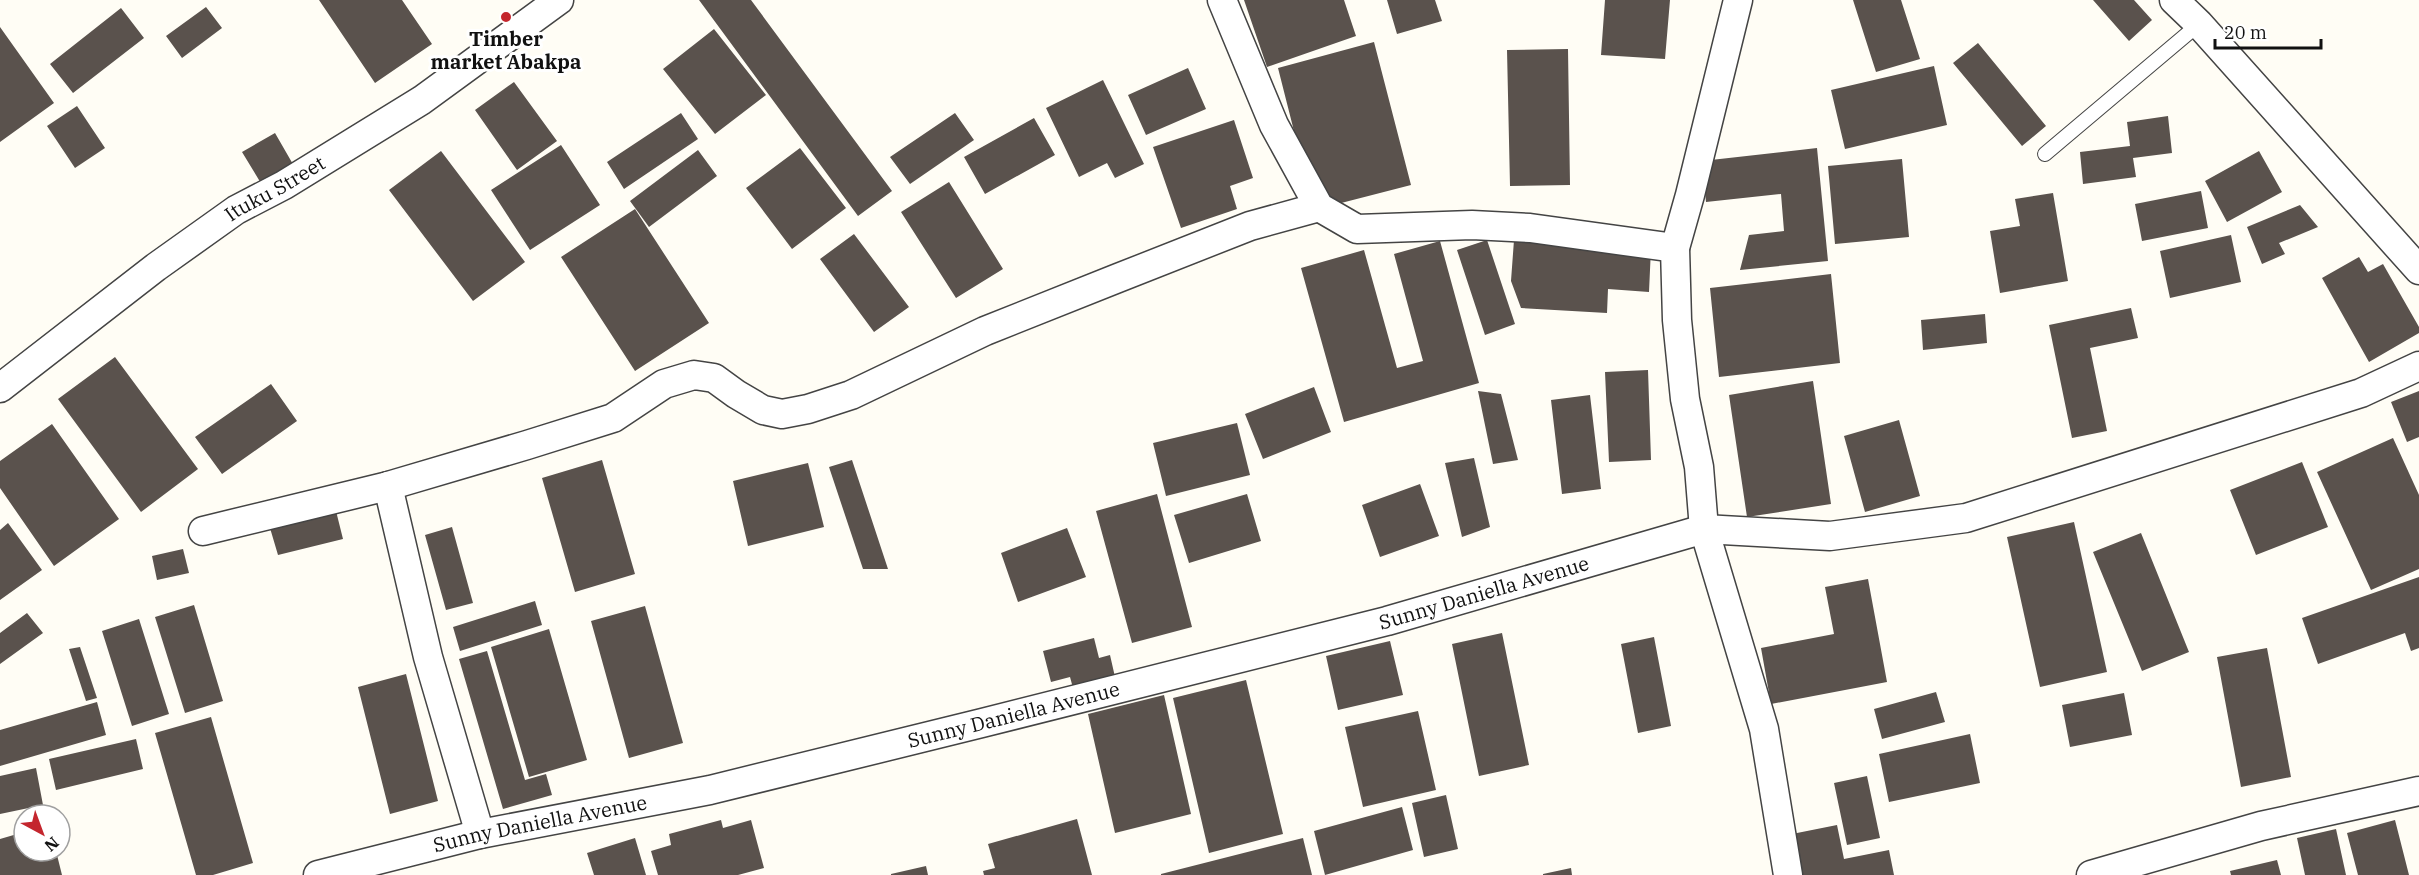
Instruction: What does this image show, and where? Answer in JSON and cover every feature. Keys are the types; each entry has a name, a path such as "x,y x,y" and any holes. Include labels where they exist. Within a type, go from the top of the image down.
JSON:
{"street":[{"name":"Ituku Street","path":"0,388 156,267 236,210 284,184 422,100 559,0"},
{"path":"1222,0 1274,125 1319,207 1357,229 1428,225 1507,227 1675,248"},
{"path":"1738,0 1675,248 1677,320 1685,399 1699,467 1704,529 1764,729 1788,875"},
{"path":"2174,0 2199,24 2419,270"},
{"path":"203,531 388,486 613,418 664,384 694,375 714,378 763,410 782,414 808,410 851,395 984,331 1129,273 1250,226 1319,207"},
{"name":"Sunny Daniella Avenue","path":"318,875 480,834 710,790 948,731 1387,621 1704,529 1830,536 1966,518 2361,393 2419,366"},
{"path":"388,486 428,657 480,834"},
{"path":"2091,875 2261,826 2419,791"}],"lane":[{"path":"2045,154 2199,24"}],"building":[{"path":"319,0 402,0 432,44 375,83"},
{"path":"699,0 751,0 892,191 858,216"},
{"path":"1244,0 1344,0 1356,36 1267,67"},
{"path":"1387,0 1435,0 1442,21 1397,34"},
{"path":"1605,0 1670,0 1665,59 1601,55"},
{"path":"1853,0 1901,0 1920,59 1876,72"},
{"path":"2093,0 2134,0 2152,20 2129,41"},
{"path":"206,7 222,28 182,58 166,36"},
{"path":"121,8 144,38 73,93 50,64"},
{"path":"0,27 54,103 0,142"},
{"path":"714,29 766,95 715,134 663,69"},
{"path":"1374,42 1411,185 1314,210 1278,68"},
{"path":"1978,43 2046,126 2022,146 1953,63"},
{"path":"1568,49 1570,185 1510,186 1507,50"},
{"path":"1934,66 1947,125 1845,149 1831,90"},
{"path":"1188,68 1206,109 1146,135 1128,95"},
{"path":"1103,80 1144,164 1115,178 1107,163 1079,177 1046,108"},
{"path":"514,82 557,141 517,170 475,110"},
{"path":"77,106 105,148 75,168 47,126"},
{"path":"681,113 698,139 624,189 607,162"},
{"path":"955,113 974,140 910,184 890,157"},
{"path":"2168,116 2172,153 2133,158 2136,177 2083,184 2080,152 2130,146 2127,122"},
{"path":"1034,118 1055,155 985,194 964,157"},
{"path":"1234,120 1253,178 1230,186 1237,209 1181,228 1153,147"},
{"path":"275,133 294,166 262,185 242,152"},
{"path":"561,145 600,205 530,250 491,190"},
{"path":"800,148 846,208 792,249 746,188"},
{"path":"1817,148 1828,261 1740,270 1749,235 1784,231 1781,194 1706,202 1702,161"},
{"path":"698,150 717,176 649,227 630,201"},
{"path":"441,151 525,262 473,301 389,190"},
{"path":"2259,151 2282,192 2227,222 2205,181"},
{"path":"1902,159 1909,237 1835,244 1828,166"},
{"path":"949,182 1003,269 956,298 901,212"},
{"path":"2201,191 2208,228 2142,241 2135,204"},
{"path":"2053,193 2068,281 2000,293 1990,231 2020,226 2015,199"},
{"path":"2300,205 2318,227 2279,243 2285,254 2262,264 2247,227"},
{"path":"635,209 709,323 635,371 561,257"},
{"path":"854,234 909,307 874,332 820,259"},
{"path":"2231,235 2241,282 2170,298 2160,251"},
{"path":"1487,240 1515,324 1485,335 1457,250"},
{"path":"1514,240 1651,248 1649,292 1608,289 1607,313 1521,308 1511,281"},
{"path":"1440,241 1479,383 1344,422 1301,268 1364,250 1397,368 1423,361 1394,254"},
{"path":"2359,257 2368,272 2383,264 2419,327 2419,333 2369,362 2322,278"},
{"path":"1831,274 1840,363 1719,377 1710,288"},
{"path":"2131,308 2138,338 2090,348 2107,431 2072,438 2049,325"},
{"path":"1985,314 1987,343 1923,350 1921,320"},
{"path":"115,357 198,469 141,512 58,399"},
{"path":"1648,370 1651,460 1609,462 1605,372"},
{"path":"1813,381 1831,504 1747,517 1729,395"},
{"path":"271,384 297,421 222,474 195,437"},
{"path":"1314,387 1331,432 1263,459 1245,414"},
{"path":"1478,391 1501,394 1518,460 1493,464"},
{"path":"2419,391 2419,437 2407,442 2391,402"},
{"path":"1590,395 1601,489 1562,494 1551,400"},
{"path":"1899,420 1920,496 1865,512 1844,436"},
{"path":"1237,423 1250,475 1166,496 1153,443"},
{"path":"52,424 119,519 54,566 0,488 0,461"},
{"path":"2393,438 2419,495 2419,569 2371,590 2317,472"},
{"path":"1474,458 1490,527 1462,537 1445,463"},
{"path":"602,460 635,574 575,592 542,478"},
{"path":"852,460 888,569 863,569 829,467"},
{"path":"2302,462 2328,527 2256,555 2230,490"},
{"path":"808,463 824,527 748,546 733,481"},
{"path":"1420,484 1439,536 1380,557 1362,505"},
{"path":"1157,494 1192,627 1132,643 1096,511"},
{"path":"1247,494 1261,541 1189,563 1174,515"},
{"path":"336,511 343,539 278,555 270,528"},
{"path":"2074,522 2107,672 2040,687 2007,537"},
{"path":"8,523 42,570 0,600 0,530"},
{"path":"452,527 473,603 446,610 425,535"},
{"path":"1067,528 1086,577 1018,602 1001,553"},
{"path":"2141,533 2189,652 2142,671 2093,552"},
{"path":"183,549 189,573 157,580 152,556"},
{"path":"2419,577 2419,648 2411,651 2405,633 2318,664 2302,618"},
{"path":"1868,579 1887,682 1771,704 1761,648 1834,634 1825,587"},
{"path":"535,601 542,625 460,651 453,627"},
{"path":"194,605 223,701 185,713 155,617"},
{"path":"645,606 683,743 629,758 591,621"},
{"path":"27,613 43,633 0,664 0,633"},
{"path":"139,619 169,714 132,726 102,631"},
{"path":"549,629 587,760 529,777 491,647"},
{"path":"1502,633 1529,765 1479,776 1452,644"},
{"path":"1654,637 1671,726 1638,733 1621,644"},
{"path":"1094,638 1099,658 1110,655 1115,677 1073,688 1070,677 1051,682 1043,651"},
{"path":"1390,641 1403,695 1338,710 1326,656"},
{"path":"80,647 97,698 86,701 69,649"},
{"path":"2267,648 2291,777 2241,787 2217,657"},
{"path":"487,651 525,780 546,774 552,795 503,809 459,659"},
{"path":"406,674 438,801 390,814 358,687"},
{"path":"1246,680 1283,834 1209,853 1173,698"},
{"path":"1936,692 1945,722 1882,739 1874,709"},
{"path":"2124,693 2132,735 2070,747 2062,705"},
{"path":"1164,695 1191,814 1115,833 1088,714"},
{"path":"97,702 106,735 0,766 0,730"},
{"path":"1418,711 1436,790 1363,807 1345,727"},
{"path":"211,717 253,863 213,875 196,875 155,733"},
{"path":"1970,734 1980,783 1889,802 1879,754"},
{"path":"136,739 143,769 56,790 49,759"},
{"path":"36,768 43,803 12,803 12,811 0,814 0,776"},
{"path":"1867,776 1880,838 1847,845 1834,783"},
{"path":"1446,795 1458,849 1424,857 1412,803"},
{"path":"1402,807 1413,850 1325,875 1314,831"},
{"path":"1077,819 1092,875 984,875 983,871 995,868 988,844"},
{"path":"721,820 723,828 751,820 764,868 738,875 658,875 651,851 671,845 669,834"},
{"path":"2395,820 2409,875 2358,875 2347,833"},
{"path":"1837,825 1844,859 1889,850 1894,875 1800,875 1792,834"},
{"path":"2336,829 2346,875 2305,875 2297,838"},
{"path":"12,836 12,863 59,863 62,875 0,875 0,839"},
{"path":"635,838 646,875 594,875 587,853"},
{"path":"1303,838 1312,875 1161,875 1161,874"},
{"path":"2277,860 2281,875 2231,875 2230,871"},
{"path":"926,866 928,875 891,875 891,874"},
{"path":"1571,868 1572,875 1543,875 1543,874"}],"place":[{"name":"Timber market Abakpa","path":"506,17"}]}
